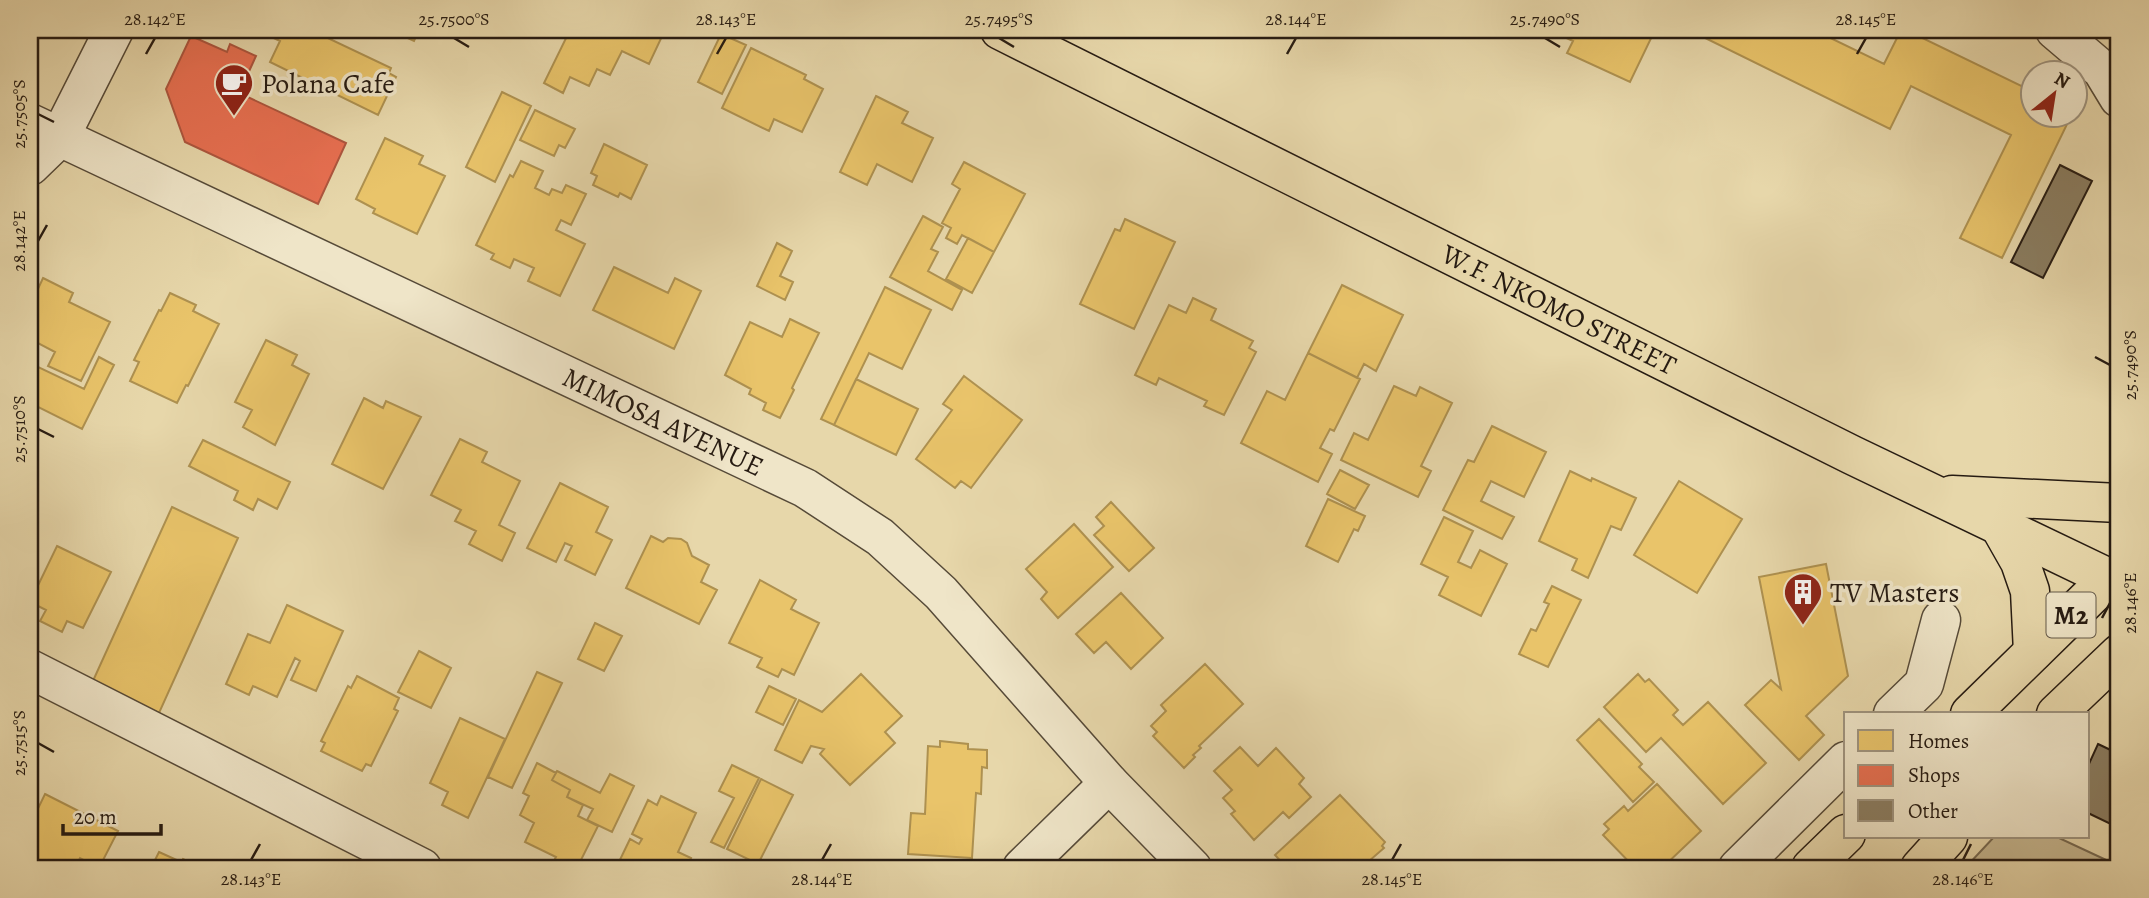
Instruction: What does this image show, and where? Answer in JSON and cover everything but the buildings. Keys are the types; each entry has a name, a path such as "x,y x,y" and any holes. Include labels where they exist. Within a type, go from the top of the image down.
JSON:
{"main road":[{"name":"W.F. NKOMO STREET","path":"1001,30 1933,494 2114,581"},
{"path":"1933,494 2119,503"},
{"path":"1998,526 2020,562 2030,591 2033,652"},
{"name":"M2","path":"1971,712 2033,652 2114,581"},
{"name":"M2","path":"2059,712 2119,654"},
{"path":"2061,712 2119,692"},
{"path":"1811,868 1844,836"},
{"path":"1920,868 1947,838"}],"street":[{"path":"30,166 45,130 114,30"},
{"path":"2055,30 2102,70 2119,98"},
{"name":"MIMOSA AVENUE","path":"45,130 805,488 880,537 941,593 1109,783 1192,868"},
{"path":"1895,712 1924,684 1941,620"},
{"path":"30,669 422,868"},
{"path":"1738,868 1844,763"},
{"path":"1022,868 1109,783"}],"shaded area":[{"path":"1993,838 2059,838 2119,866 2119,868 1965,868"}],"place":[{"name":"Polana Cafe","path":"234,117"},
{"name":"TV Masters","path":"1803,626"}]}
